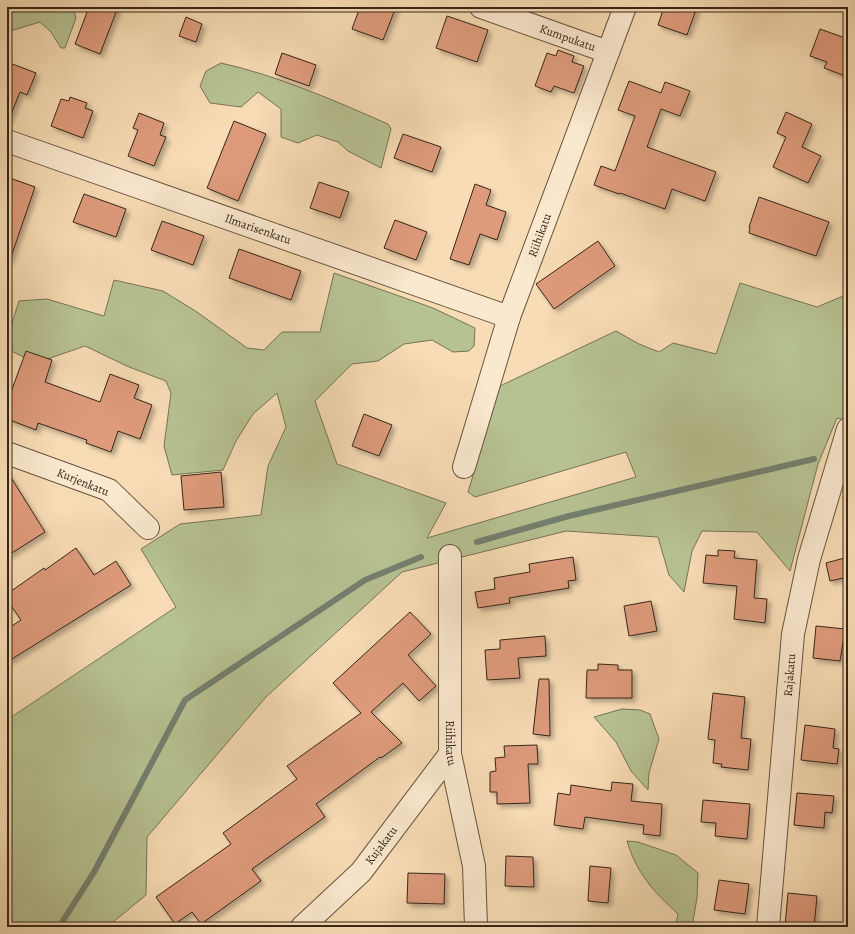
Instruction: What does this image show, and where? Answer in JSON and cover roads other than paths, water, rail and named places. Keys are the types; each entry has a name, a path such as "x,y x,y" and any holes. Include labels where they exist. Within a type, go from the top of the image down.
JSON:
{"street":[{"name":"Kumpukatu","path":"481,7 608,52"},
{"name":"Riihikatu","path":"464,468 509,317 625,7"},
{"name":"Ilmarisenkatu","path":"7,141 509,317"},
{"name":"Rajakatu","path":"768,927 792,634 809,558 848,429"},
{"name":"Kurjenkatu","path":"7,453 109,490 148,528"},
{"name":"Riihikatu","path":"450,556 450,754 474,866 476,927"},
{"name":"Kujakatu","path":"302,927 361,872 450,754"}],"waterway":[{"path":"477,542 569,516 814,459"},
{"path":"59,927 94,872 185,700 365,580 421,557"}]}
